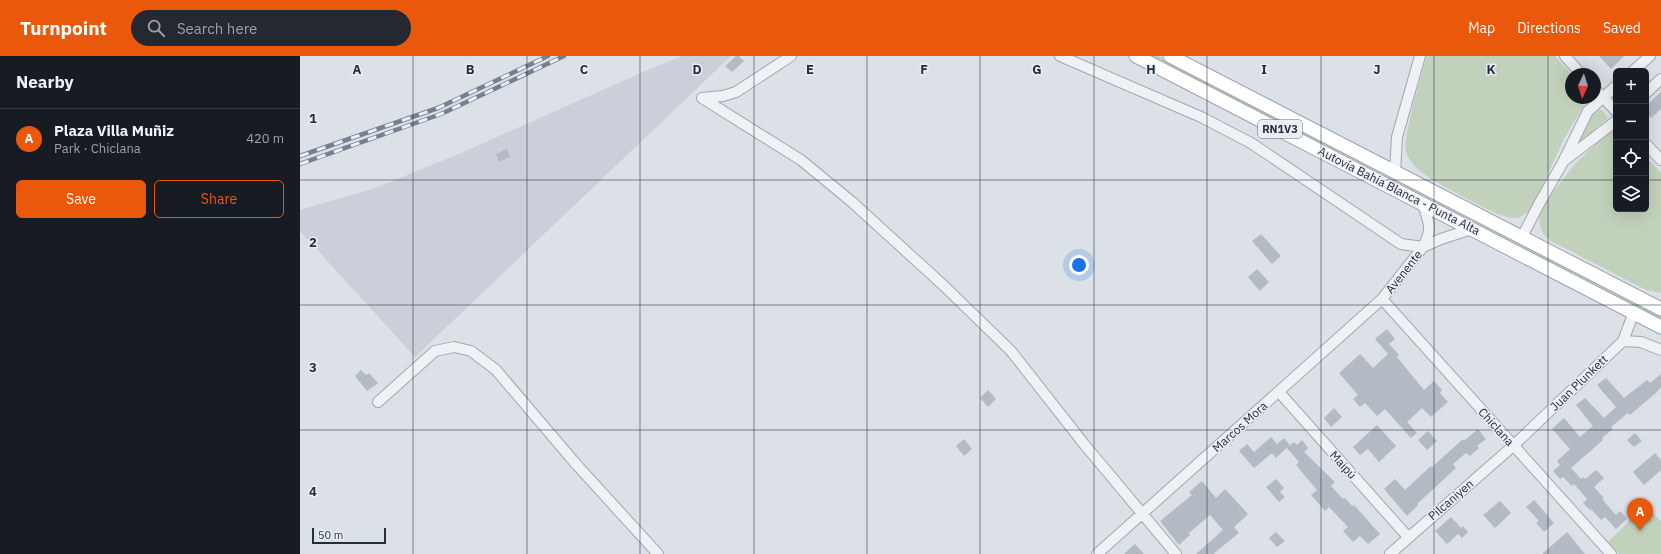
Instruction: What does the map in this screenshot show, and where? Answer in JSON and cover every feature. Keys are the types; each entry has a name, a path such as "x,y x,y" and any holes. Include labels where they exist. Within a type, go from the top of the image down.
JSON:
{"main road":[{"name":"Autovía Bahía Blanca - Punta Alta","path":"1136,56 1661,327"},
{"name":"Autovía Bahía Blanca - Punta Alta","path":"1170,56 1660,308"}],"street":[{"path":"791,56 736,92 723,96 702,98 801,160 852,202 942,284 1011,351 1084,444 1176,554"},
{"path":"1060,56 1201,117 1251,143 1401,244 1423,248 1428,236 1430,225 1423,204"},
{"path":"1395,172 1397,137 1420,56"},
{"path":"1565,56 1576,68"},
{"path":"1636,68 1650,56"},
{"path":"1649,90 1661,79"},
{"path":"1522,238 1539,204 1564,162 1588,111 1613,89"},
{"path":"1602,98 1613,108"},
{"path":"1564,162 1613,123"},
{"path":"1649,147 1661,160"},
{"name":"Avenente","path":"1382,299 1423,248 1441,239 1472,229"},
{"name":"Marcos Mora","path":"1097,554 1382,299"},
{"name":"Chiclana","path":"1382,299 1611,554"},
{"name":"Juan Plunkett","path":"1513,446 1623,341 1634,312"},
{"path":"1623,341 1641,342 1661,350"},
{"path":"378,402 435,351 454,347 471,351 496,370 576,464 658,554"},
{"name":"Maipú","path":"1278,392 1408,537"},
{"name":"Pilcaniyen","path":"1390,554 1513,446"}],"shaded area":[{"path":"682,56 731,56 415,357 300,231 300,210 375,188 459,154"}],"green space":[{"path":"1147,56 1158,56 1661,316 1661,322"},
{"path":"1427,56 1555,56 1566,68 1565,104 1585,104 1565,137 1534,204 1524,215 1515,218 1498,214 1461,196 1431,179 1413,164 1406,152 1406,145 1413,106"},
{"path":"1598,109 1602,110 1608,118 1578,144 1588,120"},
{"path":"1613,129 1613,212 1649,212 1649,160 1661,173 1661,293 1646,290 1549,240 1541,228 1540,215 1542,206 1576,163"},
{"path":"1645,505 1661,521 1661,554 1619,554 1608,542"}],"building":[{"path":"736,56 739,56 744,61 732,72 725,66"},
{"path":"1599,56 1624,56 1611,69"},
{"path":"1661,92 1661,109 1651,118 1649,116 1649,103"},
{"path":"507,149 510,157 499,162 496,154"},
{"path":"1261,234 1281,256 1272,264 1252,241"},
{"path":"1257,269 1269,282 1260,291 1248,277"},
{"path":"1387,329 1395,339 1389,344 1399,355 1397,357 1424,390 1434,381 1442,390 1440,393 1448,402 1431,417 1422,408 1407,422 1417,433 1411,438 1385,409 1377,416 1365,403 1360,407 1353,399 1358,395 1339,373 1360,354 1373,368 1388,354 1375,339"},
{"path":"361,370 366,375 369,373 378,383 367,391 355,376"},
{"path":"1661,374 1661,387 1657,392 1630,415 1628,413 1611,427 1613,429 1602,438 1603,440 1571,468 1581,479 1583,477 1585,479 1596,470 1604,478 1594,487 1616,515 1620,511 1627,519 1616,529 1605,517 1601,520 1583,503 1587,499 1574,484 1572,486 1563,477 1560,479 1553,471 1560,465 1557,461 1570,449 1552,429 1564,418 1580,437 1593,426 1576,405 1585,398 1604,418 1616,407 1597,385 1606,378 1624,398 1647,380 1650,383"},
{"path":"988,390 996,399 988,407 980,398"},
{"path":"1334,408 1342,417 1331,427 1324,418"},
{"path":"1377,425 1396,446 1379,462 1368,449 1360,455 1353,447"},
{"path":"1478,429 1486,439 1477,446 1479,448 1470,456 1466,453 1453,464 1456,468 1417,504 1418,505 1407,516 1384,489 1395,479 1405,490 1463,439 1464,441"},
{"path":"1428,431 1437,441 1427,450 1418,440"},
{"path":"1635,433 1642,441 1634,447 1627,440"},
{"path":"1271,437 1277,444 1284,438 1290,445 1276,458 1272,453 1254,468 1239,451 1247,444 1254,452"},
{"path":"964,439 972,449 964,456 956,446"},
{"path":"1302,440 1308,448 1304,452 1335,482 1331,486 1343,499 1345,498 1352,506 1354,505 1380,534 1368,544 1360,536 1353,542 1343,531 1348,527 1329,507 1325,511 1311,495 1317,490 1296,465 1299,462 1287,448 1294,442 1297,445"},
{"path":"1655,453 1661,460 1661,470 1644,485 1633,472"},
{"path":"1276,479 1284,488 1280,492 1285,497 1279,502 1266,487"},
{"path":"1202,481 1216,498 1225,489 1248,514 1234,527 1239,533 1213,554 1196,554 1223,530 1210,515 1189,533 1190,535 1179,545 1160,521 1192,495 1189,492"},
{"path":"1534,500 1554,523 1544,532 1536,523 1539,521 1526,507"},
{"path":"1500,501 1511,513 1495,528 1483,515"},
{"path":"1451,517 1461,528 1463,526 1468,532 1462,538 1458,534 1447,544 1435,531"},
{"path":"1276,532 1285,541 1277,547 1269,538"},
{"path":"1567,532 1585,554 1542,554"},
{"path":"1135,544 1144,554 1124,554"}],"railway":[{"path":"300,156 438,108 548,56"},
{"path":"300,164 441,114 564,56"}],"place":[{"name":"Plaza Villa Muñiz","path":"1640,531"}]}
